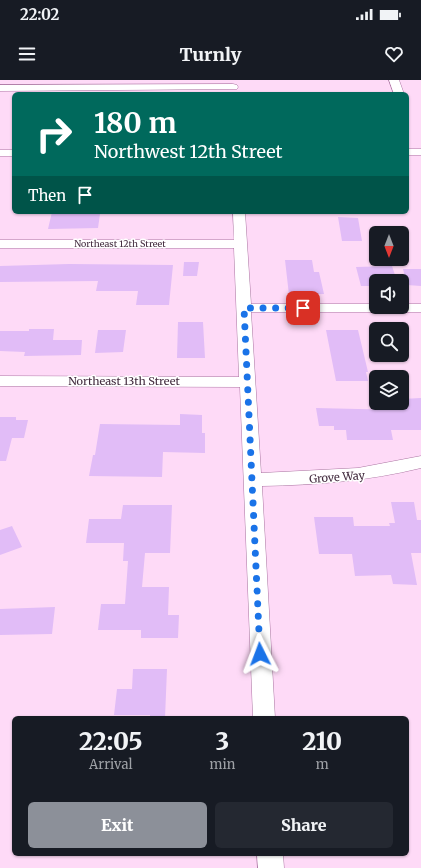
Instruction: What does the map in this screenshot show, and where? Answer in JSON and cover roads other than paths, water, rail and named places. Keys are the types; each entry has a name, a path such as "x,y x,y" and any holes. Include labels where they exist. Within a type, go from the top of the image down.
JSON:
{"street":[{"path":"394,80 398,92"},
{"path":"0,88 233,87"},
{"path":"409,152 421,152"},
{"path":"0,153 12,153"},
{"path":"239,214 264,716"},
{"name":"Northeast 12th Street","path":"0,244 240,244"},
{"path":"244,308 421,308"},
{"name":"Northeast 13th Street","path":"0,381 247,382"},
{"name":"Grove Way","path":"252,480 336,478 370,474 421,462"},
{"path":"270,856 271,868"}]}
